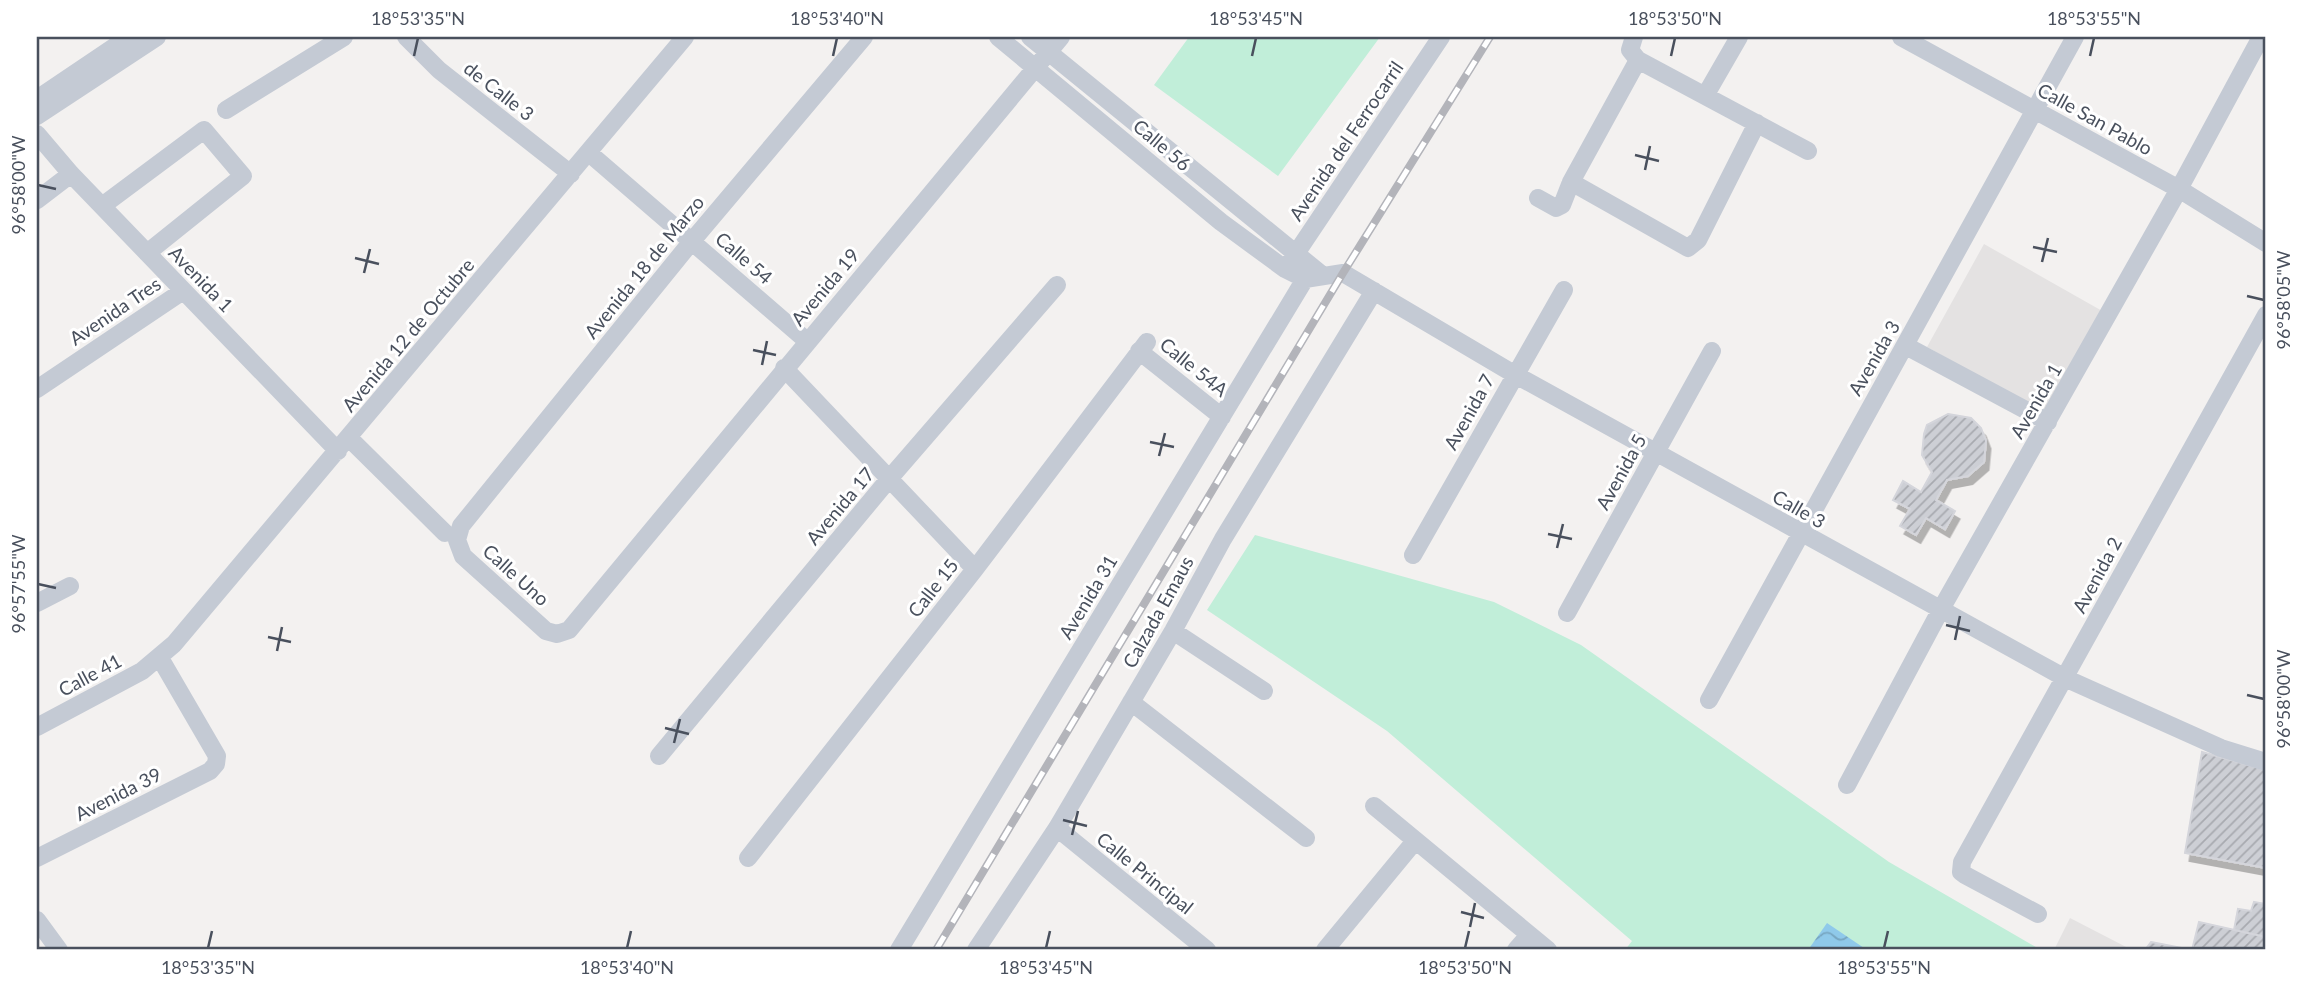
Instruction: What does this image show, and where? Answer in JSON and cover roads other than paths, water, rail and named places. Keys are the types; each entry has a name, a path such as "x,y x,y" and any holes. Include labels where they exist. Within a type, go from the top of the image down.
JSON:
{"street":[{"path":"37,99 129,37"},
{"path":"37,116 157,37"},
{"path":"226,110 344,37"},
{"name":"de Calle 3","path":"406,37 439,70 571,174"},
{"name":"Avenida 12 de Octubre","path":"160,658 685,37"},
{"name":"Avenida 18 de Marzo","path":"453,529 864,37"},
{"name":"Calle 56","path":"998,37 1222,222 1285,269 1314,274"},
{"name":"Calle 56","path":"1030,37 1296,253 1314,274"},
{"name":"Avenida 19","path":"569,629 1061,37"},
{"name":"Avenida del Ferrocarril","path":"1285,269 1441,37"},
{"path":"1634,37 1630,50 1638,60 1808,151"},
{"path":"1705,96 1738,37"},
{"name":"Calle San Pablo","path":"1901,37 2179,189 2266,243"},
{"name":"Avenida 3","path":"1709,700 2075,37"},
{"name":"Avenida 1","path":"1847,785 1940,611 2179,189 2261,37"},
{"path":"1538,198 1556,208 1563,205 1572,182 1638,60"},
{"path":"1572,182 1688,248 1698,240 1756,123"},
{"path":"102,206 204,130 243,176 147,253"},
{"name":"Avenida 1","path":"37,134 183,291 343,444"},
{"name":"Calle 54","path":"589,153 807,341"},
{"path":"37,200 72,174"},
{"name":"Calle 3","path":"1314,274 1343,272 1514,373 2067,679 2221,748 2266,762"},
{"name":"Avenida 31","path":"899,950 1222,417 1314,274"},
{"name":"Avenida 17","path":"659,756 889,479 1057,285"},
{"name":"Avenida 7","path":"1413,555 1514,373 1564,290"},
{"name":"Avenida Tres","path":"37,389 183,291"},
{"name":"Calzada Emaus","path":"976,950 1057,828 1173,631 1223,539 1374,291"},
{"name":"Avenida 2","path":"2038,914 1965,874 1961,867 1965,855 2067,679 2124,568 2266,315"},
{"name":"Calle 54A","path":"1143,346 1222,417"},
{"name":"Calle 15","path":"748,858 975,569 1143,346"},
{"path":"1906,346 2048,422"},
{"name":"Avenida 5","path":"1567,613 1712,351"},
{"path":"784,368 975,569"},
{"path":"343,444 453,529"},
{"name":"Calle Uno","path":"453,529 463,556 546,631 557,634 569,629"},
{"path":"37,603 70,586"},
{"path":"1173,631 1264,691"},
{"name":"Calle 41","path":"37,727 142,671 160,658"},
{"name":"Avenida 39","path":"37,858 210,772 216,764 217,755 160,658"},
{"path":"1131,702 1306,838"},
{"path":"1374,806 1548,950"},
{"name":"Calle Principal","path":"1057,828 1207,950"},
{"path":"1325,950 1415,841"},
{"path":"37,920 59,950"},
{"path":"1516,950 1529,935"}],"water":[{"path":"1827,923 1867,950 1808,950"}],"railway":[{"path":"936,950 1343,273 1490,37"}]}
